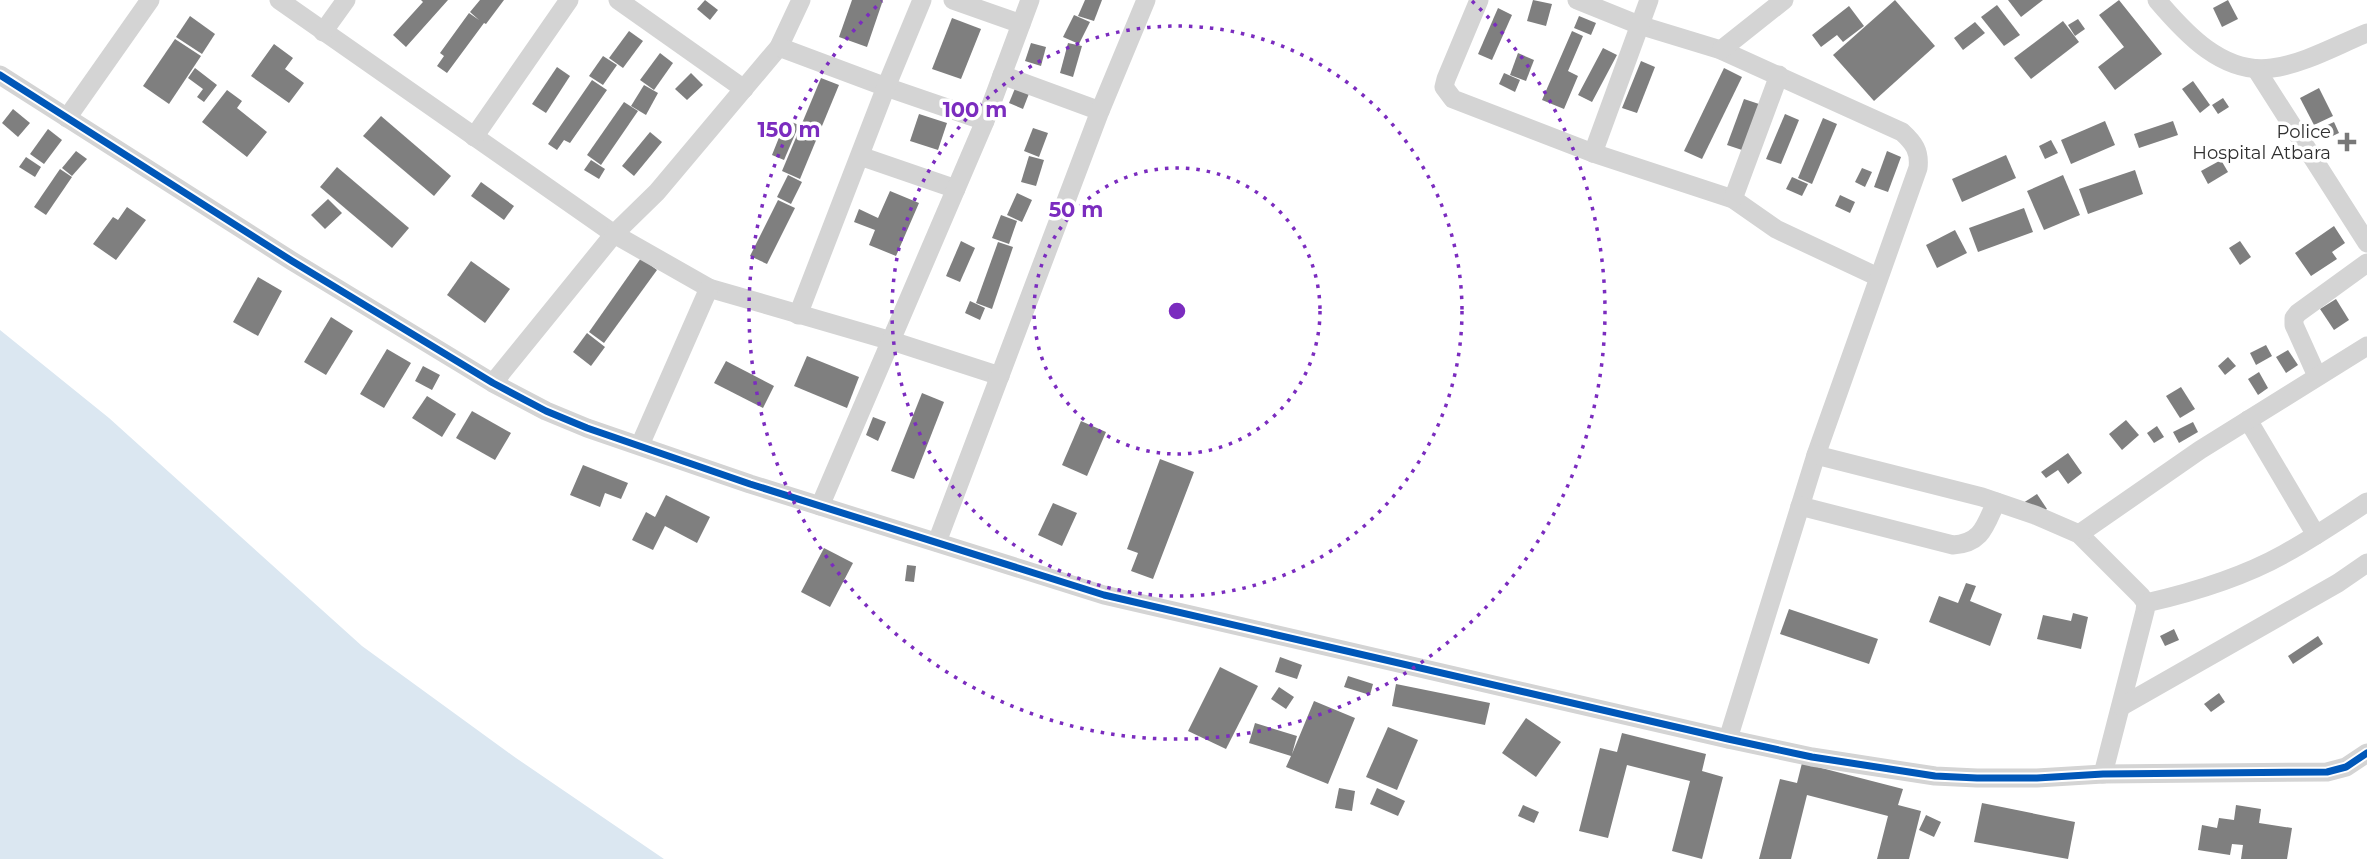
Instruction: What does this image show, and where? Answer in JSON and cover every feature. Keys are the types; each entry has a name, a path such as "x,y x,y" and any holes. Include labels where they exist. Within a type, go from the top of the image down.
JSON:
{"street":[{"path":"67,118 150,0"},
{"path":"279,0 614,234 709,288 892,341 1000,376"},
{"path":"323,32 346,0"},
{"path":"474,136 569,0"},
{"path":"618,0 744,89"},
{"path":"493,383 614,234 657,192 779,47 802,0"},
{"path":"798,315 922,0"},
{"path":"953,0 1021,24"},
{"path":"820,506 985,121 1030,0"},
{"path":"937,542 1100,111 1146,0"},
{"path":"1479,0 1446,79 1444,87 1453,99 1592,153 1733,199 1776,229 1878,277"},
{"path":"1577,0 1639,25 1721,50 1779,75 1902,132 1917,149 1920,158 1816,455 1728,740"},
{"path":"1592,153 1649,0"},
{"path":"1721,50 1784,0"},
{"path":"2157,0 2192,39 2234,64 2256,69 2286,65 2367,33"},
{"path":"779,47 985,121"},
{"path":"2256,69 2367,243"},
{"path":"0,75 292,261 493,383 546,411 820,506 1104,596 1728,740 1812,757 1936,776 2025,778 2103,774 2327,772 2346,767 2367,753"},
{"path":"1002,75 1100,111"},
{"path":"1733,199 1779,75"},
{"path":"860,156 956,189"},
{"path":"2317,376 2294,325 2294,318 2367,263"},
{"path":"640,445 709,288"},
{"path":"2079,534 2134,494 2367,346"},
{"path":"2248,420 2316,535"},
{"path":"1816,455 1996,502 2079,534 2146,603"},
{"path":"1800,506 1953,545 1969,544 1982,532 1996,502"},
{"path":"2146,603 2231,579 2283,555 2367,502"},
{"path":"2122,706 2338,583 2367,563"},
{"path":"2103,774 2146,603"}],"shaded area":[{"path":"0,330 109,418 362,646 516,758 664,859 0,859"}],"building":[{"path":"421,0 448,0 406,47 393,35 423,2"},
{"path":"480,0 504,0 447,73 437,66 444,56 440,53 469,13 479,20 470,12"},
{"path":"705,0 718,10 710,20 697,9"},
{"path":"852,0 883,0 867,47 839,37"},
{"path":"1085,0 1102,0 1094,21 1078,16"},
{"path":"1533,0 1552,4 1546,26 1527,21"},
{"path":"1895,0 1935,46 1874,101 1833,55"},
{"path":"2008,0 2043,0 2021,17"},
{"path":"2119,0 2162,54 2115,90 2098,67 2124,47 2099,15"},
{"path":"2228,0 2238,19 2222,27 2213,8"},
{"path":"1997,5 2020,35 2004,46 1981,17"},
{"path":"1849,6 1864,26 1843,42 1837,35 1821,47 1812,35"},
{"path":"1498,8 1512,15 1492,60 1478,54"},
{"path":"1074,15 1090,22 1079,44 1063,37"},
{"path":"190,16 215,34 202,54 176,37"},
{"path":"1579,16 1596,23 1591,35 1574,28"},
{"path":"952,18 981,29 961,79 932,69"},
{"path":"2078,19 2085,29 2075,36 2068,25"},
{"path":"2063,21 2079,42 2031,79 2014,58"},
{"path":"1975,22 1985,33 1963,50 1954,38"},
{"path":"629,31 643,41 623,68 609,58"},
{"path":"1572,31 1583,36 1568,71 1578,76 1564,109 1542,100"},
{"path":"175,39 201,56 169,104 143,86"},
{"path":"1031,43 1046,47 1041,66 1025,61"},
{"path":"1068,43 1082,46 1073,77 1060,73"},
{"path":"274,44 293,58 285,69 304,83 289,103 251,76"},
{"path":"1603,48 1617,55 1592,102 1578,95"},
{"path":"660,53 673,63 654,90 640,80"},
{"path":"1518,53 1534,60 1526,81 1510,75"},
{"path":"603,56 617,65 603,85 589,76"},
{"path":"1641,61 1655,67 1637,113 1622,108"},
{"path":"557,67 570,76 546,113 532,104"},
{"path":"195,68 217,85 204,102 197,97 203,89 188,78"},
{"path":"1724,68 1742,77 1702,159 1684,151"},
{"path":"691,73 703,85 687,100 675,89"},
{"path":"1504,73 1520,80 1515,92 1499,84"},
{"path":"821,78 839,85 800,179 782,171"},
{"path":"592,80 607,90 570,143 564,140 557,150 548,144"},
{"path":"2193,81 2210,105 2200,113 2182,89"},
{"path":"644,85 658,93 646,115 631,106"},
{"path":"1016,86 1030,91 1023,109 1009,103"},
{"path":"2319,88 2333,116 2314,125 2300,98"},
{"path":"227,90 242,101 237,108 267,132 247,157 202,122"},
{"path":"2223,98 2229,107 2218,114 2212,105"},
{"path":"1744,99 1759,104 1742,150 1727,145"},
{"path":"624,102 638,111 601,165 587,155"},
{"path":"13,109 30,123 18,137 2,123"},
{"path":"919,114 947,123 938,150 910,141"},
{"path":"1785,114 1799,120 1781,164 1766,159"},
{"path":"381,116 451,176 434,196 363,136"},
{"path":"1823,118 1837,124 1812,184 1798,178"},
{"path":"786,120 799,125 784,160 772,155"},
{"path":"2105,121 2115,145 2071,164 2061,140"},
{"path":"2173,121 2178,135 2139,148 2134,134"},
{"path":"2334,122 2339,133 2326,139 2321,128"},
{"path":"1033,128 1048,133 1039,157 1024,151"},
{"path":"48,129 62,140 44,164 30,154"},
{"path":"650,132 662,142 634,176 622,166"},
{"path":"2051,140 2058,153 2045,159 2039,146"},
{"path":"76,151 87,159 72,176 62,168"},
{"path":"1887,151 1901,157 1888,192 1874,187"},
{"path":"2006,155 2016,178 1962,202 1952,179"},
{"path":"1029,156 1044,160 1036,186 1021,182"},
{"path":"26,157 41,167 35,177 19,167"},
{"path":"591,160 605,169 599,179 584,170"},
{"path":"2221,160 2228,172 2208,184 2201,171"},
{"path":"337,167 409,228 392,248 320,187"},
{"path":"1862,168 1872,172 1865,187 1855,182"},
{"path":"60,169 72,177 46,215 34,207"},
{"path":"2135,170 2143,194 2088,214 2079,189"},
{"path":"788,175 802,182 791,204 777,197"},
{"path":"2063,175 2080,215 2044,230 2027,191"},
{"path":"1792,177 1808,184 1802,196 1786,189"},
{"path":"481,182 514,206 504,220 471,196"},
{"path":"890,191 919,203 896,256 869,245 875,230 854,222 859,209 878,218"},
{"path":"1017,193 1032,200 1022,222 1007,215"},
{"path":"1840,195 1855,202 1850,213 1835,206"},
{"path":"328,199 342,213 325,229 311,215"},
{"path":"778,200 795,208 767,264 750,256"},
{"path":"127,207 146,220 116,260 93,244 113,217 118,220"},
{"path":"2024,208 2033,232 1978,252 1969,228"},
{"path":"1001,215 1017,221 1009,244 992,238"},
{"path":"2334,226 2345,243 2332,252 2337,259 2311,276 2295,253"},
{"path":"1955,230 1967,253 1937,268 1926,245"},
{"path":"961,241 975,248 960,282 946,276"},
{"path":"2240,241 2251,257 2240,265 2229,248"},
{"path":"998,242 1013,247 992,309 976,303"},
{"path":"641,258 657,270 604,343 589,332"},
{"path":"471,261 510,289 485,323 447,295"},
{"path":"258,277 282,291 258,336 233,322"},
{"path":"2336,299 2349,320 2334,330 2320,309"},
{"path":"970,301 985,308 980,320 965,313"},
{"path":"331,317 353,331 326,375 304,362"},
{"path":"587,333 605,347 591,366 573,352"},
{"path":"2266,345 2272,356 2256,365 2250,353"},
{"path":"387,349 411,363 384,408 360,394"},
{"path":"2288,350 2298,365 2286,373 2276,357"},
{"path":"807,356 859,377 847,408 794,386"},
{"path":"2228,357 2236,366 2225,375 2218,366"},
{"path":"726,361 774,386 763,408 714,383"},
{"path":"423,366 440,375 432,390 415,381"},
{"path":"2259,372 2268,388 2258,395 2248,379"},
{"path":"2181,387 2195,409 2180,418 2166,396"},
{"path":"922,393 944,402 914,479 891,471"},
{"path":"427,396 456,414 442,437 412,418"},
{"path":"472,411 511,433 495,460 456,438"},
{"path":"873,417 886,422 878,441 866,435"},
{"path":"2126,420 2139,435 2122,450 2109,434"},
{"path":"1081,421 1106,432 1087,476 1062,465"},
{"path":"2193,422 2198,432 2179,443 2173,432"},
{"path":"2157,426 2164,437 2154,443 2147,433"},
{"path":"2068,453 2082,473 2068,484 2058,470 2046,478 2041,472"},
{"path":"1160,459 1194,472 1153,579 1131,571 1138,553 1127,549"},
{"path":"583,465 628,483 621,499 605,493 600,507 570,495"},
{"path":"2037,494 2047,509 2033,519 2023,503"},
{"path":"666,495 710,517 697,543 665,526 653,550 632,540 646,512 655,517"},
{"path":"1053,503 1077,513 1062,546 1038,535"},
{"path":"824,548 853,563 830,607 801,592"},
{"path":"907,565 916,566 914,582 905,581"},
{"path":"1966,583 1976,586 1970,601 2002,614 1990,646 1929,622 1939,596 1958,603"},
{"path":"1789,609 1878,639 1869,664 1780,634"},
{"path":"2073,613 2088,617 2081,649 2037,639 2043,615 2071,621"},
{"path":"2174,629 2179,640 2165,646 2160,636"},
{"path":"2318,636 2323,644 2293,664 2288,656"},
{"path":"1280,657 1302,665 1297,679 1275,672"},
{"path":"1220,667 1258,686 1226,749 1188,731"},
{"path":"1348,676 1373,684 1370,695 1344,687"},
{"path":"1396,684 1490,703 1485,725 1392,706"},
{"path":"1279,687 1294,697 1286,709 1271,699"},
{"path":"2219,693 2225,702 2211,712 2204,704"},
{"path":"1314,701 1355,718 1328,784 1286,767 1291,756 1249,743 1255,723 1297,736 1292,754"},
{"path":"1526,718 1561,742 1536,777 1502,753"},
{"path":"1388,727 1418,740 1397,790 1366,777"},
{"path":"1622,733 1706,754 1702,771 1723,777 1702,859 1672,851 1690,781 1627,765 1608,838 1579,831 1600,748 1617,752"},
{"path":"1802,763 1903,789 1898,805 1921,811 1909,859 1877,859 1888,816 1807,795 1791,859 1759,859 1780,779 1797,783"},
{"path":"1339,788 1355,791 1352,811 1335,808"},
{"path":"1377,788 1405,801 1398,816 1370,804"},
{"path":"1982,803 2075,822 2068,859 1974,842"},
{"path":"1523,805 1539,812 1534,823 1518,816"},
{"path":"2236,805 2261,809 2259,823 2292,828 2287,859 2241,859 2243,845 2232,844 2230,855 2198,850 2202,825 2217,828 2219,818 2234,820"},
{"path":"1926,815 1941,822 1934,837 1919,830"}],"cycle path":[{"path":"0,75 292,261 493,383 546,411 587,428 750,484 1104,595 1728,739 1812,757 1935,776 2037,778 2103,774 2327,772 2346,767 2367,753"}],"place":[{"name":"Police Hospital Atbara","path":"2347,142"}]}
